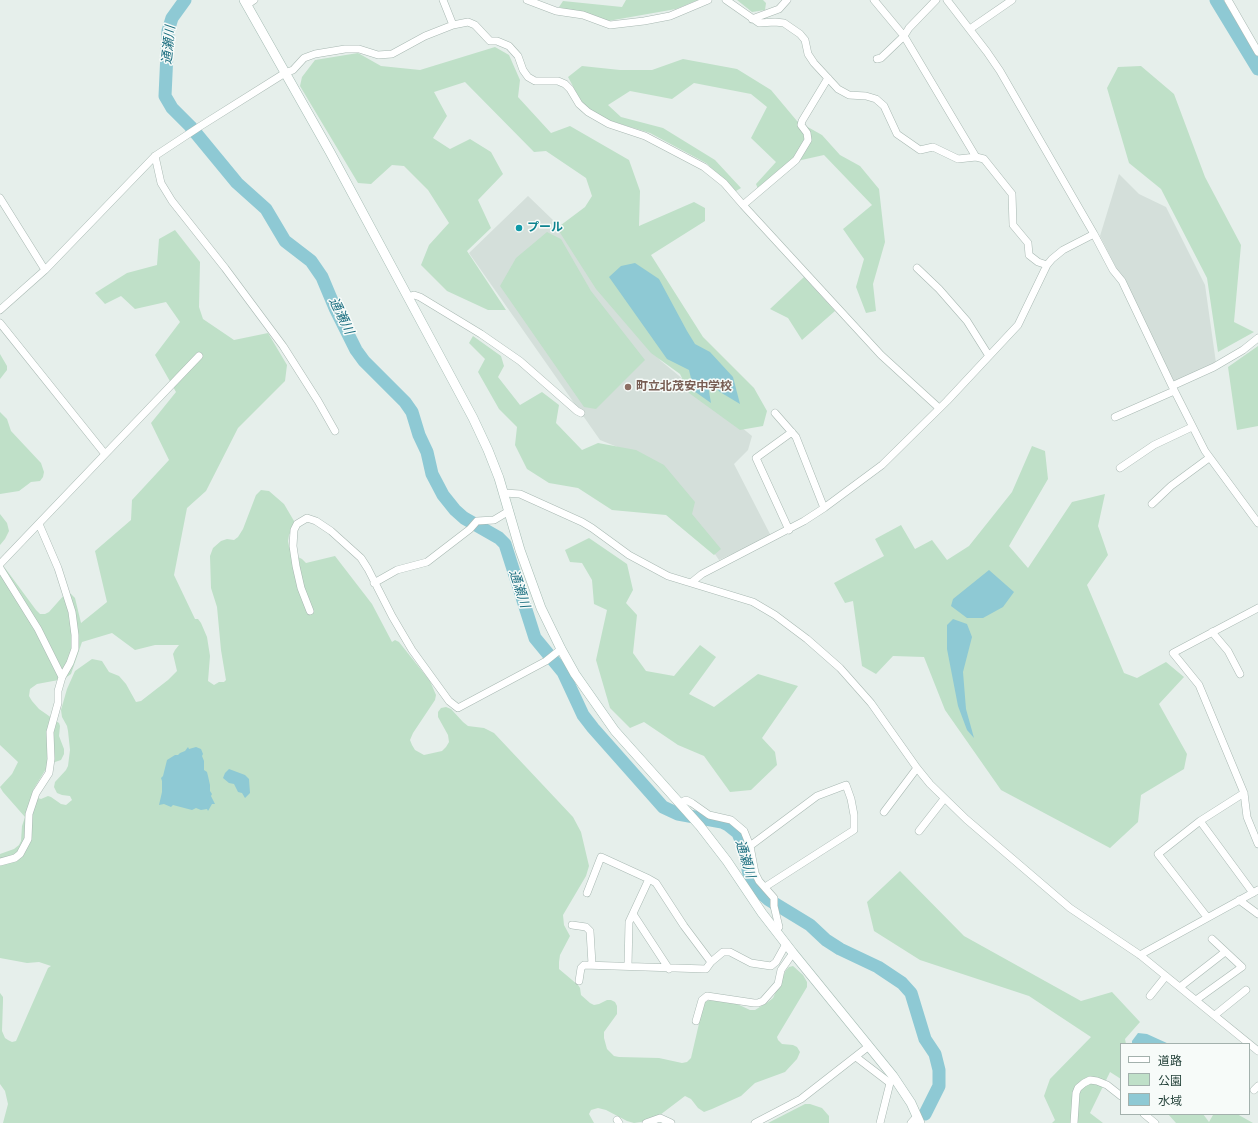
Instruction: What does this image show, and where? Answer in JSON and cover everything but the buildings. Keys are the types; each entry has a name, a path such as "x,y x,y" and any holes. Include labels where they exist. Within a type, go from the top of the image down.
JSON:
{"street":[{"path":"443,0 453,25"},
{"path":"527,0 556,11 583,15 610,25 670,16 708,0"},
{"path":"726,0 759,23 784,23 800,34 805,40 808,54 814,63 838,89 849,95 866,96 876,99 884,106 897,134 920,150 933,147 958,159 976,157 984,159 1012,194 1013,225 1028,243 1029,255 1038,262 1047,265"},
{"path":"752,19 778,9 786,0"},
{"path":"874,0 904,36 976,157"},
{"path":"877,59 881,58 904,36 909,28 936,0"},
{"path":"947,0 1000,71 1094,234 1113,270 1122,281 1173,389 1209,458 1258,523"},
{"path":"970,29 1012,0"},
{"path":"1228,0 1258,52"},
{"path":"250,1 285,73 473,418 488,450 504,493 531,583 558,651 615,730 700,826 728,862 762,913 870,1046 892,1079 906,1094 919,1119 911,1123"},
{"path":"0,310 45,270 155,156 199,126 285,73 294,70 304,58 315,54 345,49 359,49 378,55 392,54 425,36 453,25 468,22 475,25 490,41 497,41 509,46 518,56 523,70 528,77 535,81 558,82 565,84 570,89 579,104 588,112 609,124 646,136 704,167 724,183 881,355 939,408"},
{"path":"743,205 796,160 808,140 807,133 801,125 802,121 828,78"},
{"path":"155,156 160,184 283,346 318,400 335,431"},
{"path":"0,198 45,270"},
{"path":"692,582 702,574 789,530 824,508 882,465 1018,325 1047,265 1052,259 1063,250 1094,234"},
{"path":"917,268 939,289 967,321 989,356"},
{"path":"408,297 414,295 420,297 481,334 520,361 581,413"},
{"path":"0,324 105,454"},
{"path":"1115,416 1173,389 1214,367 1243,350 1258,338"},
{"path":"0,564 199,356"},
{"path":"775,413 796,437 824,508"},
{"path":"1120,468 1154,444 1192,426"},
{"path":"789,530 756,458 792,432"},
{"path":"1152,504 1171,486 1209,458"},
{"path":"504,493 520,494 582,522 629,555 668,576 692,582 754,602 775,615 824,653 840,668 871,703 917,768 944,799 1070,908 1140,955 1249,1043"},
{"path":"374,583 397,570 427,562 470,529 477,521 494,520 509,511"},
{"path":"310,611 301,588 293,546 294,530 297,524 307,518 316,521 331,531 364,563 412,650 449,701 458,708 546,661 558,651"},
{"path":"0,862 15,858 20,854 28,839 29,814 36,793 49,772 51,759 50,732 58,703 58,691 62,677 70,663 75,649 72,612 58,568 39,524"},
{"path":"0,568 38,629 62,677"},
{"path":"1257,610 1173,653 1199,685 1244,793 1247,818 1258,844"},
{"path":"1212,632 1228,651 1240,674"},
{"path":"884,812 917,768"},
{"path":"750,846 817,796 846,785 851,799 854,815 854,830 765,887"},
{"path":"1207,918 1158,854 1200,821 1244,793"},
{"path":"919,831 944,799"},
{"path":"683,806 686,800 692,802 709,815 724,818 735,823 744,831 750,846 755,873 759,881 774,898 774,908 779,927 776,931"},
{"path":"1140,955 1256,892 1200,821"},
{"path":"587,893 600,857 649,879 656,884 684,926 711,962"},
{"path":"628,966 629,922 649,879"},
{"path":"1239,900 1258,914"},
{"path":"762,913 774,908"},
{"path":"633,914 669,969"},
{"path":"572,925 586,927 590,931 592,964"},
{"path":"1196,1000 1242,967 1212,939"},
{"path":"579,981 582,966 592,964 669,969 706,969 711,962 723,952 730,952 751,963 771,966 776,962 786,944"},
{"path":"1180,987 1225,952"},
{"path":"696,1021 702,1000 707,996 758,1003 763,1001 778,984 781,970 793,953"},
{"path":"1150,996 1166,976"},
{"path":"1214,1015 1246,990"},
{"path":"755,1123 801,1099 870,1046"},
{"path":"856,1057 892,1079"},
{"path":"880,1123 892,1079"},
{"path":"1074,1123 1076,1093 1078,1088 1084,1083 1090,1080 1097,1081 1107,1085 1120,1095"},
{"path":"1145,1115 1155,1123"},
{"path":"646,1123 660,1118 672,1123"}],"shaded area":[{"path":"1119,174 1139,194 1166,207 1205,285 1216,363 1174,383 1100,236"},
{"name":"町立北茂安中学校","path":"528,196 554,221 601,291 661,361 752,436 748,450 734,464 771,536 719,560 688,515 640,456 600,440 469,253"}],"green space":[{"path":"626,0 698,0 676,9 608,21 559,7 563,1 622,7"},
{"path":"737,0 763,0 766,3 765,10 752,12"},
{"path":"495,47 509,55 520,80 518,97 551,133 570,126 629,160 640,191 639,226 694,202 705,208 705,221 651,255 703,337 754,388 767,411 763,426 740,430 689,393 680,374 651,353 596,289 557,228 585,207 592,196 586,178 546,151 534,152 465,82 434,92 447,116 433,138 450,149 470,139 491,152 503,174 478,200 491,228 467,251 506,310 488,310 447,291 421,265 429,245 449,223 428,190 404,166 392,165 371,184 358,183 300,86 302,77 315,60 358,53 381,66 420,70"},
{"path":"683,59 737,69 771,90 797,121 822,135 840,155 860,166 879,189 885,242 873,284 876,311 866,313 856,287 864,259 843,229 872,205 824,155 797,161 760,194 756,184 776,162 751,138 767,107 751,94 694,83 672,99 630,91 608,105 621,117 663,128 715,160 741,188 736,191 706,163 650,133 604,119 583,105 568,77 582,66 620,70 652,70"},
{"path":"1141,66 1174,94 1205,177 1241,245 1234,322 1254,332 1218,352 1207,278 1161,189 1129,163 1107,88 1118,67"},
{"path":"175,230 200,262 199,307 203,319 234,340 268,333 287,365 285,381 238,428 206,491 187,508 174,575 195,619 198,619 201,623 207,637 210,656 208,681 214,685 226,680 221,650 217,607 211,588 210,556 213,548 221,541 227,539 234,540 238,537 243,529 256,495 261,490 269,491 284,504 294,521 295,524 289,535 288,541 289,546 296,556 306,563 335,556 372,604 392,642 395,640 399,642 430,681 436,695 435,700 410,740 415,750 424,755 442,751 446,747 449,742 448,735 438,717 438,712 441,708 446,707 451,709 468,726 484,728 494,733 573,817 581,832 589,866 586,876 563,915 564,925 570,936 560,955 559,969 578,985 581,995 590,1003 594,1005 607,1000 615,1002 617,1006 617,1014 604,1032 607,1049 614,1056 619,1057 659,1058 682,1063 687,1062 691,1058 704,1002 710,1000 735,1003 750,1010 755,1010 773,998 786,970 793,966 803,975 807,982 807,987 777,1037 782,1044 793,1045 797,1047 800,1052 797,1059 785,1072 755,1083 741,1096 704,1112 698,1108 691,1099 685,1096 656,1118 634,1123 606,1110 598,1108 591,1110 589,1114 594,1123 3,1123 8,1104 5,1091 0,1084 0,993 3,997 2,1031 5,1038 12,1042 16,1041 48,968 51,966 39,962 27,963 0,958 0,854 14,849 19,845 25,817 0,787 12,774 18,762 0,745 0,565 5,568 40,614 49,612 65,594 71,594 75,598 81,623 107,602 95,551 131,520 132,500 169,460 151,423 176,392 155,355 180,322 166,302 135,309 121,296 105,304 95,293 127,273 157,265 159,239","holes":["112,633 135,650 155,645 179,645 173,654 177,671 141,701 136,702 126,684 119,676 109,672 102,661 92,659 75,671 67,689 61,710 62,717 68,731 70,750 68,766 55,782 54,787 57,793 70,796 72,800 66,805 61,804 48,796 41,799 33,795 33,790 49,764 61,760 64,754 64,749 59,736 59,723 39,709 32,701 29,696 30,689 37,684 64,679 71,674 82,642"]},
{"path":"547,232 561,239 591,291 645,360 596,409 584,407 500,286 516,258"},
{"path":"804,277 835,311 802,340 788,318 770,309"},
{"path":"473,336 501,356 504,366 498,377 520,405 542,392 559,405 556,423 582,450 598,443 636,450 664,465 695,502 692,514 721,549 714,555 666,515 612,510 578,488 549,483 527,469 515,445 517,427 499,409 478,372 485,359 469,343"},
{"path":"1258,346 1258,426 1237,430 1228,367"},
{"path":"0,354 7,366 7,370 0,379"},
{"path":"0,412 7,419 11,431 41,463 44,472 40,481 31,482 19,491 0,494"},
{"path":"1032,446 1045,451 1048,479 1009,546 1028,568 1072,502 1105,494 1098,526 1108,555 1087,585 1124,673 1137,678 1166,662 1184,677 1159,704 1187,754 1184,769 1141,795 1138,822 1110,848 1001,790 945,710 924,657 893,656 876,674 862,666 853,601 845,603 834,583 884,556 875,539 901,525 915,549 932,540 947,560 969,546 1012,492"},
{"path":"0,514 7,523 9,531 0,545"},
{"path":"589,538 627,564 633,590 626,603 637,615 633,653 646,671 674,676 700,645 716,657 689,694 714,707 758,674 798,686 762,738 775,752 777,765 751,790 730,792 704,756 678,745 644,722 630,728 610,708 596,660 607,610 594,604 592,580 582,563 570,562 565,550"},
{"path":"900,871 964,936 1081,1001 1112,992 1140,1022 1125,1039 1126,1043 1120,1043 1120,1078 1110,1072 1090,1113 1103,1123 1052,1123 1055,1120 1044,1096 1050,1079 1091,1037 1029,996 920,960 874,931 867,902"},
{"path":"805,1104 822,1108 829,1116 829,1123 768,1123"},
{"path":"1169,1115 1204,1115 1209,1122 1213,1115 1239,1115 1253,1123 1176,1123"}],"water":[{"path":"635,263 659,279 695,344 710,352 733,377 740,404 720,392 707,380 711,403 694,391 689,370 667,359 609,277 621,266"},
{"path":"989,570 1014,592 1003,607 983,618 967,618 951,606 953,599"},
{"path":"953,619 967,624 972,637 963,672 966,709 974,738 967,730 958,706 947,649 947,625"},
{"path":"188,747 189,749 196,747 201,749 203,754 204,770 207,772 210,791 212,794 211,796 215,804 212,804 208,811 207,809 201,810 196,808 192,810 173,805 171,807 164,804 159,805 162,792 161,778 163,776 167,760 185,751"},
{"path":"229,769 245,775 249,779 250,793 245,798 242,793 238,792 234,784 229,783 223,778"},
{"path":"1138,1033 1147,1034 1167,1043 1132,1043"}],"waterway":[{"name":"通瀬川","path":"185,0 172,18 168,31 165,96 172,108 190,126 237,183 266,209 285,241 311,261 322,277 335,308 356,350 364,361 405,402 412,412 419,435 427,452 432,474 443,495 455,510 464,518 499,538 505,544 535,638 563,672 583,715 593,728 663,807 678,814 722,822 738,833 744,848 750,880 769,900 810,925 826,940 840,949 878,967 902,983 911,993 925,1039 935,1054 939,1070 939,1086 925,1114"},
{"path":"1216,0 1258,69"},
{"name":"通瀬川","path":"922,1119 925,1114"}],"place":[{"name":"プール","path":"519,228"},
{"name":"町立北茂安中学校","path":"628,387"}]}
